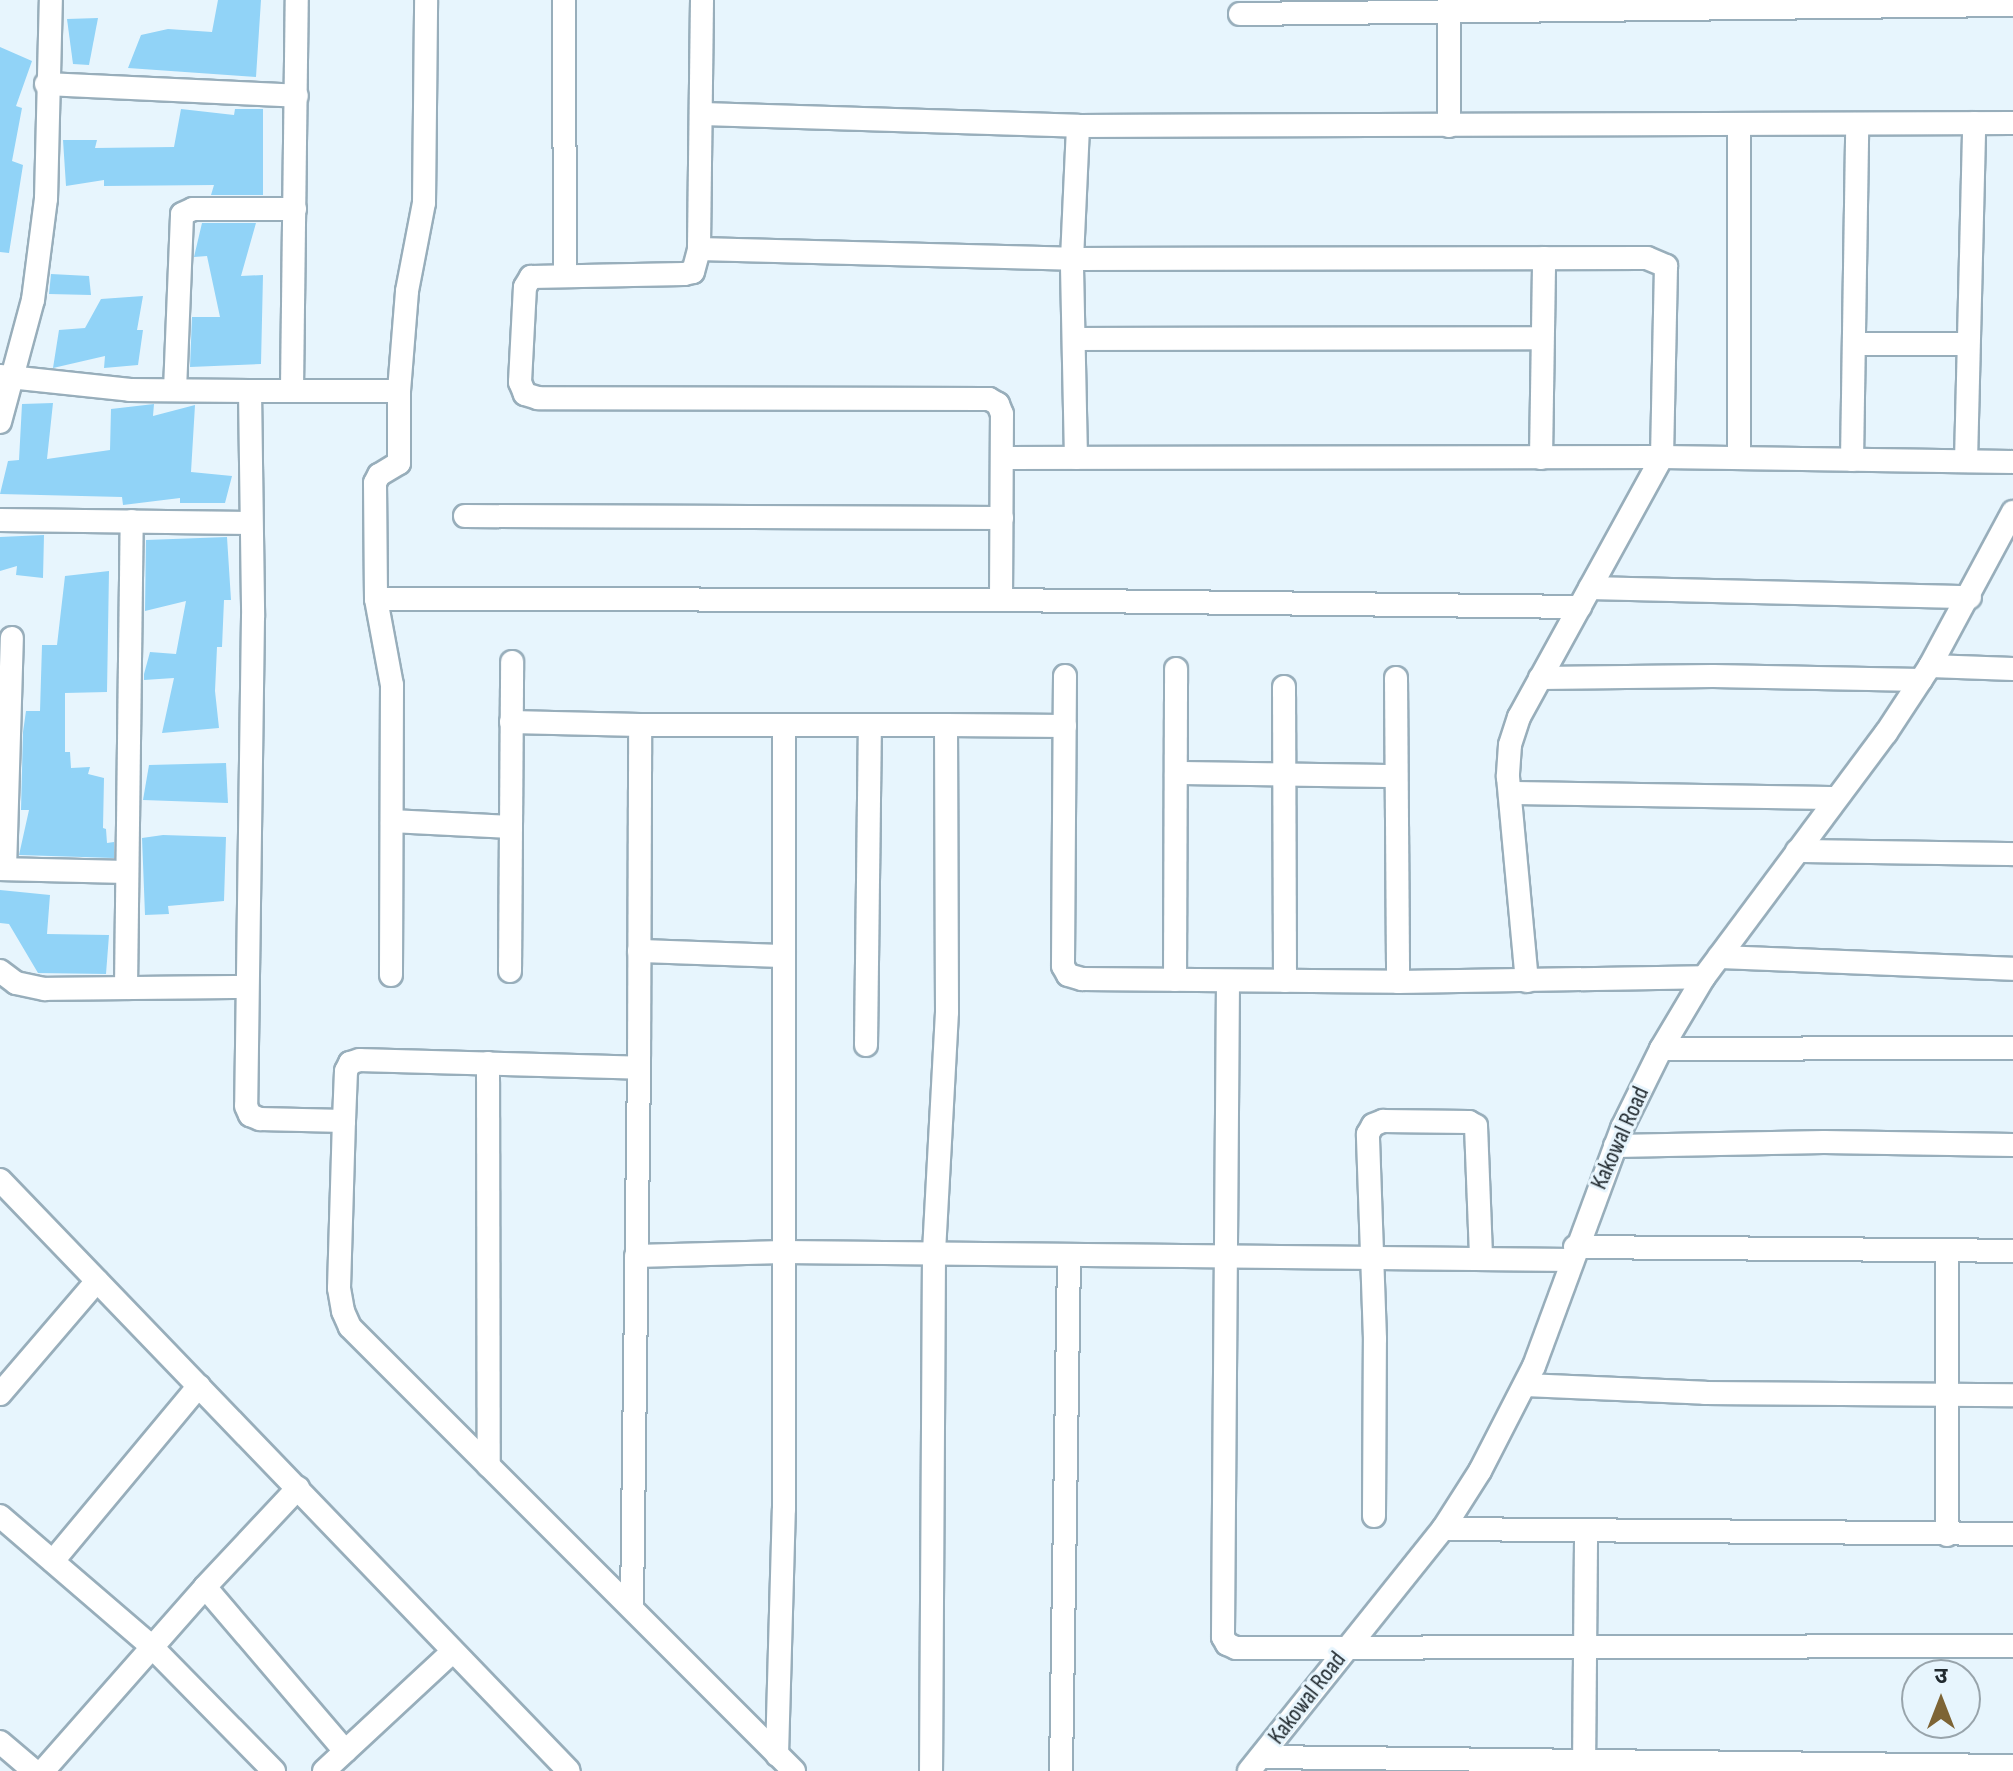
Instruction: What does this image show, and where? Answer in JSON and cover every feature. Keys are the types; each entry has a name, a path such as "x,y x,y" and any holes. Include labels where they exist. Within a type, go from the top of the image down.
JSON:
{"street":[{"path":"0,422 6,378 33,300 46,199 46,84 51,0"},
{"path":"292,388 297,0"},
{"path":"391,975 392,685 376,599 375,483 379,475 399,463 399,391 407,291 424,203 426,0"},
{"path":"564,0 565,274"},
{"path":"702,0 699,249 693,272 531,277 525,287 520,382 525,394 538,398 989,399 998,404 1002,414 1001,600"},
{"path":"1449,5 1449,126"},
{"path":"1240,14 1284,6 2013,5"},
{"path":"46,84 297,96"},
{"path":"703,114 1078,126 2013,123"},
{"path":"1966,461 1974,123"},
{"path":"1739,124 1739,458"},
{"path":"1852,460 1857,124"},
{"path":"1076,458 1072,259 1078,126"},
{"path":"175,390 182,214 193,209 295,209"},
{"path":"699,249 1072,259 1647,258 1666,266 1662,457 1519,717 1510,745 1510,793 1527,981"},
{"path":"1541,458 1544,258"},
{"path":"1074,339 1542,338"},
{"path":"1854,344 1968,344"},
{"path":"6,378 175,390 292,388 399,391"},
{"path":"250,391 246,1106 250,1115 260,1119 344,1121"},
{"path":"1002,458 1662,457 2013,462"},
{"name":"Kakowal Road","path":"1255,1764 1443,1529 1501,1435 1525,1385 1615,1146 1661,1049 1704,977 1925,673 2008,537 2013,512"},
{"path":"465,516 1002,518"},
{"path":"0,520 251,523"},
{"path":"126,988 132,521"},
{"path":"376,599 1970,597"},
{"path":"12,638 2,869 127,872"},
{"path":"510,971 512,662"},
{"path":"1175,980 1176,669"},
{"path":"1540,678 2013,669"},
{"path":"1065,676 1063,966 1068,975 1082,979 1228,982 1704,977"},
{"path":"1396,678 1394,776 1398,982"},
{"path":"1284,687 1285,981"},
{"path":"511,722 1065,726"},
{"path":"632,1607 640,725"},
{"path":"777,1755 784,1509 784,725"},
{"path":"866,1045 870,725"},
{"path":"931,1771 934,1254 947,1012 946,725"},
{"path":"1176,773 1394,776"},
{"path":"1510,793 1835,798"},
{"path":"392,821 510,827"},
{"path":"1797,851 2013,854"},
{"path":"639,951 784,956"},
{"path":"1719,957 2013,969"},
{"path":"0,971 16,983 45,989 247,987"},
{"path":"1228,982 1223,1637 1227,1644 1236,1648 1584,1644 2013,1646"},
{"path":"1661,1049 2013,1048"},
{"path":"639,1068 360,1060 350,1063 346,1071 339,1288 343,1311 350,1327 794,1771"},
{"path":"488,1063 489,1466"},
{"path":"1374,1516 1375,1339 1368,1134 1373,1125 1383,1121 1469,1122 1476,1126 1481,1259"},
{"path":"1615,1146 1824,1142 2013,1145"},
{"path":"0,1180 569,1771"},
{"path":"1947,1251 1947,1535"},
{"path":"636,1256 783,1252 1481,1259 1573,1253 2013,1251"},
{"path":"1061,1771 1069,1255"},
{"path":"0,1394 97,1281"},
{"path":"1525,1385 1705,1393 2013,1395"},
{"path":"53,1561 199,1386"},
{"path":"43,1771 150,1645 298,1488"},
{"path":"0,1516 150,1645 274,1771"},
{"path":"1443,1529 2013,1534"},
{"path":"1584,1766 1586,1531"},
{"path":"205,1587 345,1751"},
{"path":"324,1771 453,1651"},
{"path":"0,1742 34,1771"},
{"path":"1255,1764 2013,1766"}],"building":[{"path":"218,0 261,0 256,77 128,68 141,35 168,29 212,32"},
{"path":"98,18 89,65 73,64 67,19"},
{"path":"0,47 32,61 16,106 22,108 12,161 23,165 9,253 0,252"},
{"path":"181,109 234,115 235,109 263,109 263,195 211,195 214,185 104,186 104,180 66,186 63,140 97,140 95,148 174,147"},
{"path":"202,223 256,223 241,276 263,275 261,364 190,367 192,317 220,317 207,256 194,257"},
{"path":"51,274 89,276 91,295 49,294"},
{"path":"143,296 137,330 143,330 138,365 104,368 105,356 53,368 59,330 85,328 101,299"},
{"path":"53,403 47,459 110,450 111,409 154,404 153,416 195,405 191,472 232,476 225,503 180,503 180,498 123,505 122,497 0,494 8,461 19,460 22,404"},
{"path":"44,535 43,578 16,575 17,566 0,571 0,537"},
{"path":"227,537 231,600 224,600 222,647 217,647 215,691 219,728 162,733 174,678 144,680 144,674 150,652 176,654 186,601 145,611 146,540"},
{"path":"109,571 107,692 65,693 65,752 70,752 71,768 90,767 88,774 104,778 103,828 106,829 107,843 114,842 114,858 19,855 29,810 21,810 23,732 26,711 40,711 42,645 57,645 65,576"},
{"path":"226,763 228,803 143,800 149,765"},
{"path":"163,835 226,837 224,901 168,906 169,914 145,915 142,838"},
{"path":"0,890 50,895 47,934 109,935 106,974 38,973 9,924 0,923"}]}
